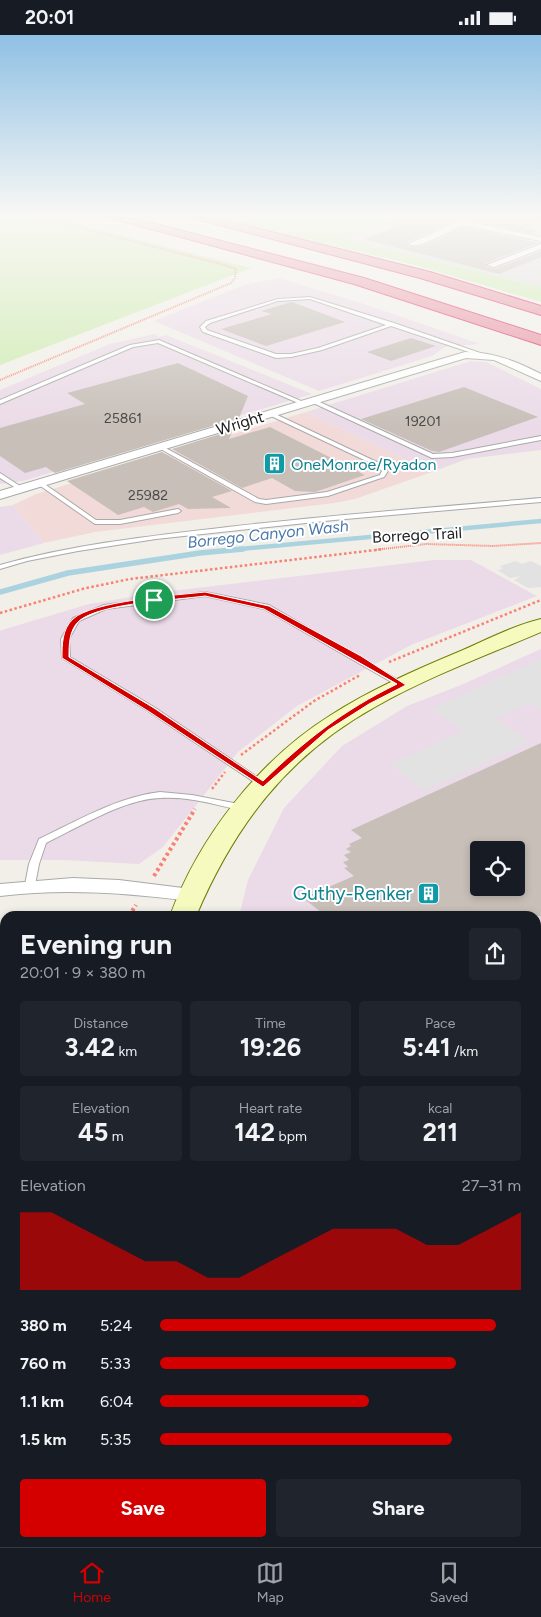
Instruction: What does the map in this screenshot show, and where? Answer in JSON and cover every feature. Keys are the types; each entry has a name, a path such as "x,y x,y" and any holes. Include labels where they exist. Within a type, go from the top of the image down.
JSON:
{"highway":[{"path":"376,287 541,341"},
{"path":"462,287 541,311"},
{"path":"468,287 541,306"}],"street":[{"path":"480,354 502,358 541,378"},
{"name":"Wright","path":"0,495 466,355 480,354"},
{"path":"0,889 30,885 74,883 187,906 223,837 244,808 263,785 298,751 326,728 366,702 541,625"}],"lane":[{"path":"392,324 304,353 288,356 276,355 205,331 202,327 225,317 278,300 294,297 310,298 392,324 480,354"},
{"path":"0,402 132,346 159,341 309,402 432,456 452,455 541,438"},
{"path":"160,447 257,501 266,502 328,494 382,476 385,471 379,465 271,414"},
{"path":"0,475 21,489"},
{"path":"41,484 94,522 120,521 178,511"},
{"path":"0,567 58,553 125,541 360,514 541,500"},
{"path":"263,785 151,709 66,658 66,639 76,620 104,607 205,594 266,607 358,657 403,685"},
{"path":"30,885 34,864 42,841 127,803 158,795 180,795 244,808"}],"path":[{"path":"0,380 223,287"},
{"name":"Borrego Trail","path":"0,613 95,586 197,570 426,544 493,546 541,543"}],"shaded area":[{"path":"240,287 307,287 480,344 445,347 432,356 319,391 154,321"},
{"path":"155,334 159,337 166,335 312,394 23,481 0,484 0,390 110,344"},
{"path":"471,361 486,362 541,389 541,450 467,459 432,472 306,412"},
{"path":"306,412 432,472 355,499 334,503 95,532 44,543 13,505 36,494"},
{"path":"13,505 44,543 0,555 0,507"},
{"path":"434,560 471,560 537,596 411,645 297,706 238,752 163,847 139,864 64,860 0,860 0,631 89,604 155,593"},
{"path":"516,561 522,564 531,561 541,566 541,587 528,588 514,580 521,576 510,578 497,570 503,569 500,566"},
{"path":"541,649 541,911 240,911 248,880 284,808 342,746 407,706 461,685"},
{"path":"541,659 541,710 530,703 495,718 530,742 423,791 391,764 463,731 431,709"}],"green space":[{"path":"0,287 203,287 0,365"},
{"path":"488,287 541,287 541,302"}],"building":[{"path":"292,302 345,322 266,346 221,329 272,314 261,311"},
{"path":"411,338 436,346 391,361 367,352"},
{"path":"178,363 248,396 239,418 55,473 46,467 25,473 0,456 0,428 85,404 67,393"},
{"path":"464,387 538,417 439,452 432,451 361,419"},
{"name":"OneMonroe/Ryadon","path":"270,427 365,475 315,492 295,491 272,478 242,488 172,449 233,430 229,439"},
{"path":"162,452 232,491 212,497 231,508 188,509 179,504 153,512 144,507 118,515 67,481"},
{"name":"Guthy-Renker","path":"541,743 541,911 320,911 303,898 354,876 344,868 348,867 343,862 349,860 344,855 351,852 346,849 351,846 349,844 362,838 351,830"}],"waterway":[{"name":"Borrego Canyon Wash","path":"230,550 541,521"},
{"name":"Borrego Canyon Wash","path":"0,592 68,573 200,553 243,549"}],"place":[{"name":"OneMonroe/Ryadon","path":"275,464"},
{"name":"Guthy-Renker","path":"428,893"}],"route":[{"path":"205,594 266,607 358,657 403,685 366,702 326,728 280,767 263,785 151,709 66,658 66,639 76,620 104,607 154,600 205,594"}]}
